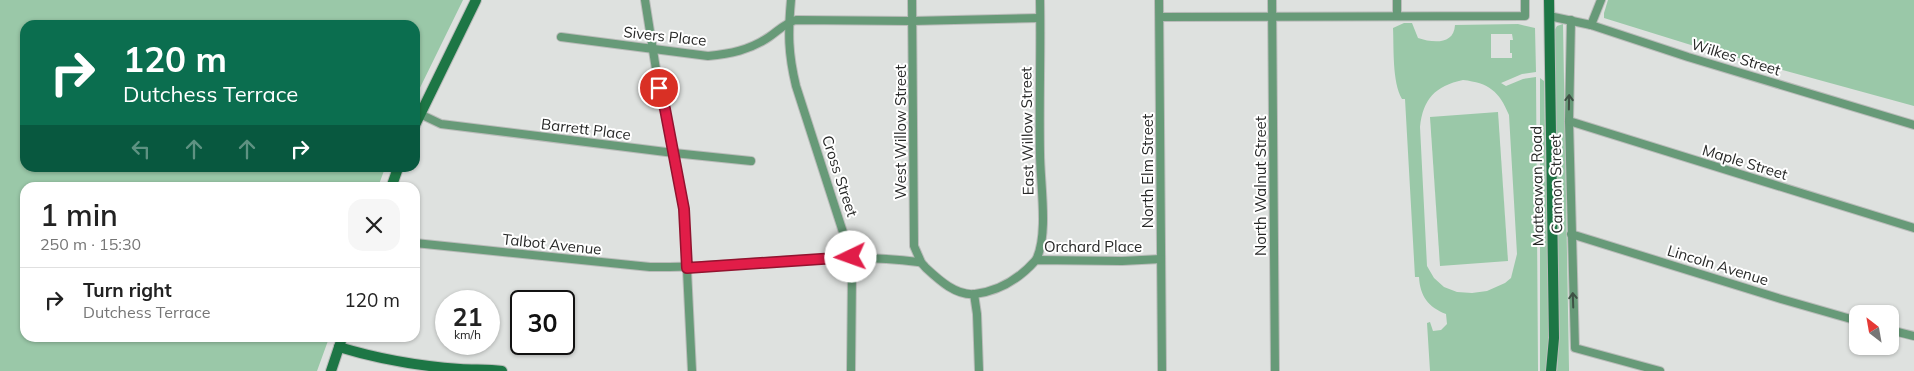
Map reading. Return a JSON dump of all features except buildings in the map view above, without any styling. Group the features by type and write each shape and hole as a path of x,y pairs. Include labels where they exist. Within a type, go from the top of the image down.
{"street":[{"path":"420,114 476,0"},
{"path":"645,0 659,88 674,153 684,209 692,371"},
{"name":"Cross Street","path":"791,0 789,56 796,86 851,257 852,371"},
{"name":"West Willow Street","path":"912,0 914,246 921,262"},
{"name":"East Willow Street","path":"1036,260 1041,250 1043,233 1040,153 1040,0"},
{"name":"North Elm Street","path":"1160,0 1162,371"},
{"name":"North Walnut Street","path":"1272,0 1275,371"},
{"path":"1397,0 1397,16"},
{"path":"1160,17 1525,16 1525,0"},
{"name":"Matteawan Road","path":"1549,0 1554,338 1551,371"},
{"path":"1591,25 1601,0"},
{"name":"Wilkes Street","path":"1549,16 1591,25 1688,57 1914,124"},
{"path":"789,22 796,20 912,21 1040,18"},
{"name":"Cannon Street","path":"1571,20 1569,121 1570,234 1575,348 1660,371"},
{"name":"Sivers Place","path":"561,37 708,56 731,54 754,46 789,22"},
{"name":"Barrett Place","path":"420,114 441,124 751,161"},
{"name":"Maple Street","path":"1569,121 1914,228"},
{"name":"Lincoln Avenue","path":"1570,234 1781,299 1849,318"},
{"name":"Talbot Avenue","path":"420,244 640,266 687,268"},
{"path":"687,268 851,257 921,262 948,286 961,293 974,294 977,314 979,371"},
{"name":"Orchard Place","path":"974,294 1012,282 1036,260 1122,262 1161,259"},
{"path":"1899,332 1914,336"},
{"path":"330,371 340,342 370,356 458,369 502,371"}],"green space":[{"path":"0,0 463,0 420,88 420,20 20,20 20,172 384,172 380,182 20,182 20,342 328,342 317,371 0,371"},
{"path":"1608,0 1914,0 1914,106 1691,45 1604,18"},
{"path":"1404,23 1412,23 1418,38 1442,41 1451,36 1455,25 1518,24 1535,28 1536,72 1522,74 1501,83 1506,86 1523,79 1536,77 1538,371 1430,371 1427,323 1430,322 1433,331 1441,330 1447,324 1446,314 1434,308 1426,300 1421,290 1419,277 1415,277 1405,99 1402,99 1397,83 1394,64 1393,28","holes":["1491,34 1512,34 1513,40 1510,40 1512,58 1491,58","1463,80 1480,83 1492,90 1497,94 1509,115 1517,254 1511,278 1505,283 1487,291 1472,293 1457,292 1444,287 1434,278 1427,266 1420,127 1424,109 1432,95 1445,86"]},
{"path":"1563,24 1569,371 1557,371 1559,335 1554,31 1557,26"},
{"path":"1540,78 1544,81 1549,338 1546,371 1540,371"},
{"path":"1498,112 1508,261 1440,266 1430,117"}],"route":[{"path":"659,88 665,109 684,209 687,268 851,257"}]}
